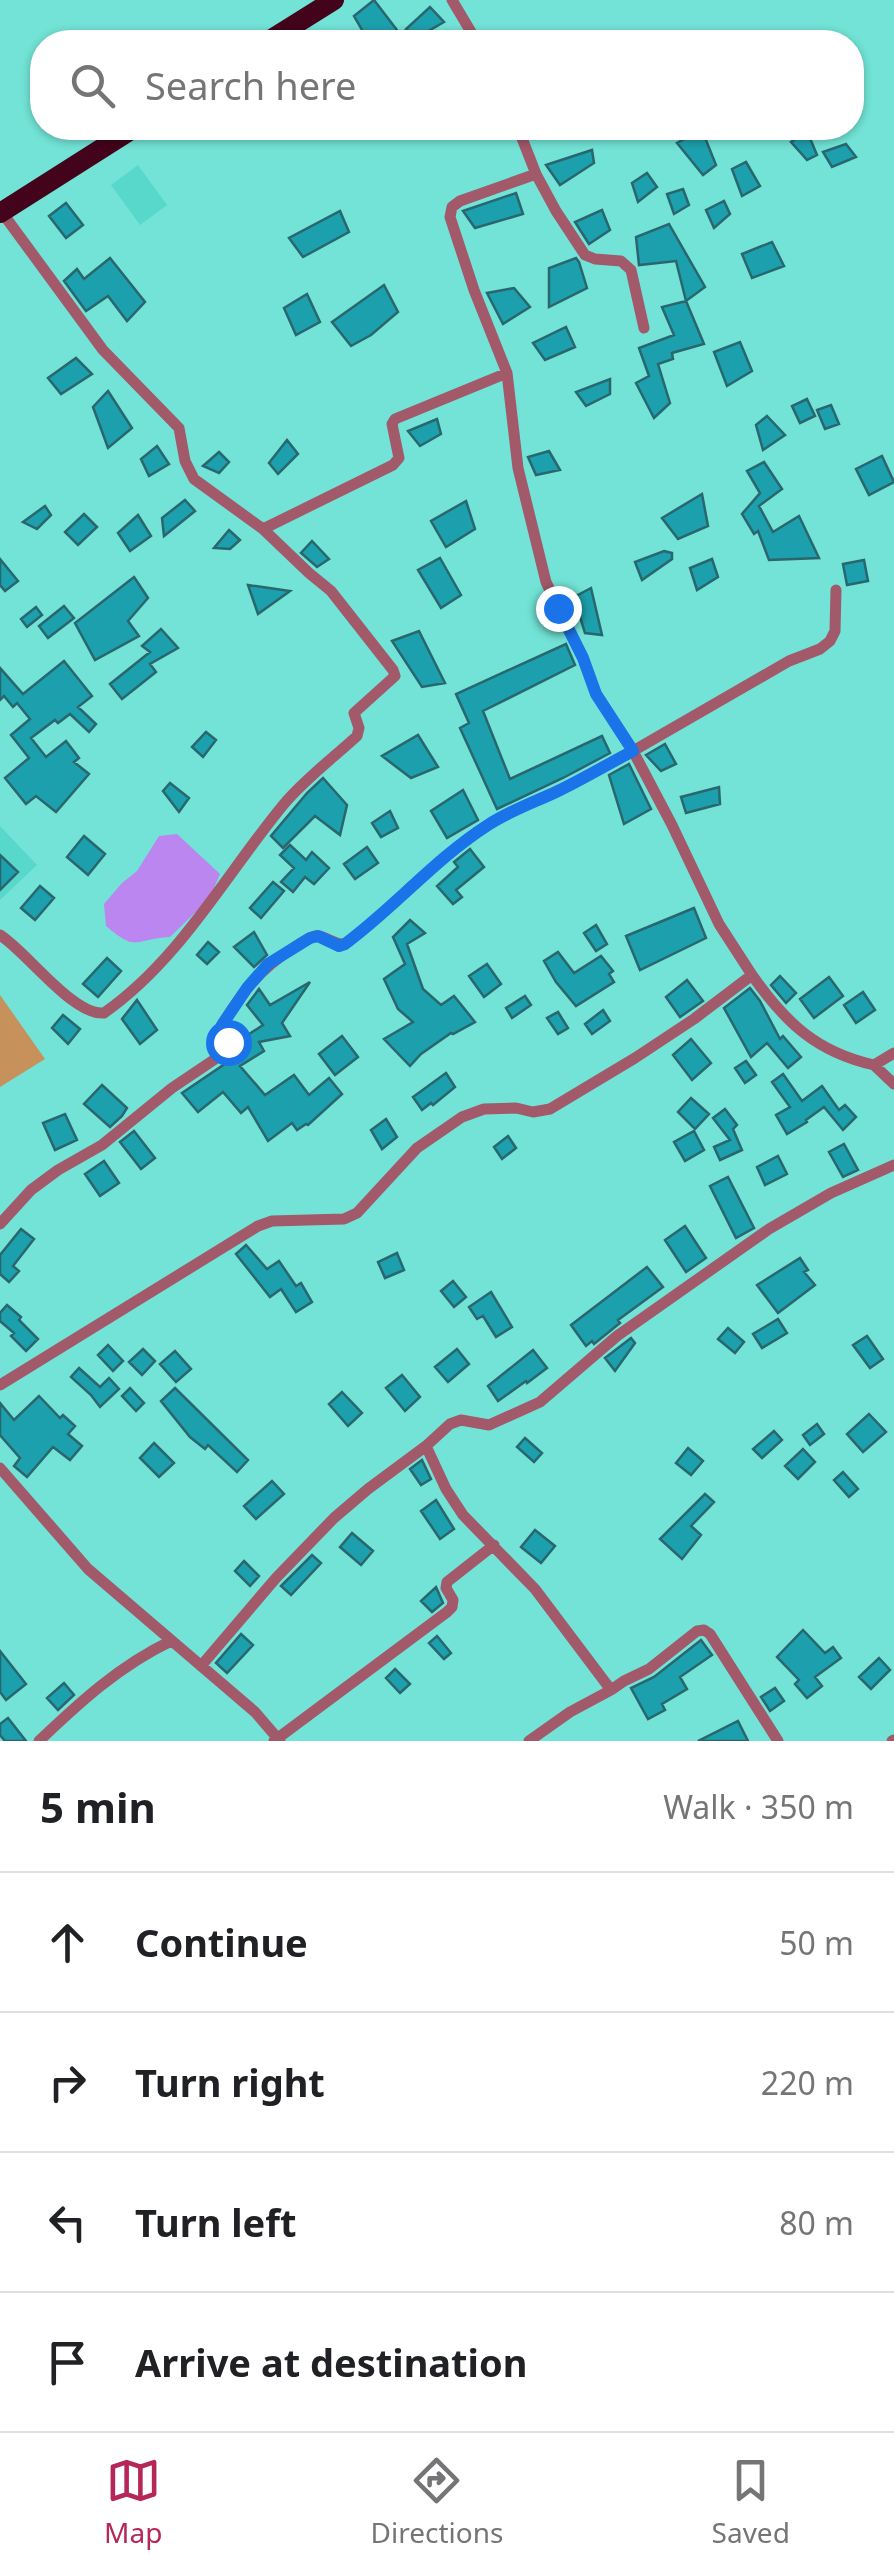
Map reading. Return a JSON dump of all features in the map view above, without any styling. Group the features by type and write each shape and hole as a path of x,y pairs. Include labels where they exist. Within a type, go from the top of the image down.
{"highway":[{"path":"286,30 334,0"},
{"path":"1,212 115,140"}],"street":[{"path":"452,0 470,30"},
{"path":"523,140 556,211 586,256 621,261 631,270 644,328"},
{"path":"536,174 460,201 452,207 450,217 507,373 518,468 546,582 596,694 633,751 719,924 752,976 778,1010 807,1038 874,1065 894,1084"},
{"path":"0,935 91,1013 104,1013 148,976 194,924 288,799 360,732 354,713 395,676 331,591 264,528 194,480 185,460 179,428 103,350 1,212"},
{"path":"264,528 394,465 399,458 392,424 395,419 507,373"},
{"path":"0,1224 31,1190 102,1145 172,1088 228,1051 222,1025 268,964 310,938 318,936 339,946 345,944 454,849 491,822 566,787 789,661 820,648 835,631 836,590"},
{"path":"0,1385 258,1226 344,1219 357,1213 417,1148 462,1116 484,1109 550,1109 635,1058 752,976"},
{"path":"874,1065 894,1053"},
{"path":"201,1666 276,1578 334,1518 455,1421 489,1426 540,1402 628,1328 769,1230 831,1193 894,1165"},
{"path":"426,1446 463,1515 536,1589 612,1690"},
{"path":"0,1468 88,1569 255,1712 277,1740 447,1612 454,1600 446,1588 447,1582 494,1545"},
{"path":"529,1741 570,1712 650,1669 697,1631 704,1630 778,1741"},
{"path":"39,1741 122,1668 171,1641"}],"shaded area":[{"path":"138,165 167,205 140,225 111,185"},
{"path":"0,826 37,865 0,900"},
{"path":"177,834 220,874 209,899 170,937 136,942 124,939 106,926 104,904 137,871 159,836"},
{"path":"0,995 45,1059 0,1087"}],"building":[{"path":"374,0 397,30 362,30 354,16"},
{"path":"430,7 444,22 430,30 406,29"},
{"path":"706,140 716,165 703,175 677,143"},
{"path":"811,140 817,155 807,160 791,142"},
{"path":"846,144 856,157 832,167 823,152"},
{"path":"592,150 594,163 560,185 546,165"},
{"path":"746,162 760,186 742,196 732,169"},
{"path":"647,173 657,187 638,202 632,183"},
{"path":"683,189 689,205 674,214 667,194"},
{"path":"516,193 523,214 475,228 463,211"},
{"path":"724,201 730,214 714,228 706,210"},
{"path":"66,203 83,225 66,238 49,216"},
{"path":"602,210 610,230 589,244 575,222"},
{"path":"340,211 349,232 303,257 289,238"},
{"path":"669,224 705,287 686,301 676,261 639,265 636,237"},
{"path":"772,242 784,266 752,278 742,254"},
{"path":"110,258 145,302 127,321 108,296 86,311 64,281 77,269 84,279"},
{"path":"576,258 587,288 549,307 549,268"},
{"path":"384,285 398,312 351,346 332,322"},
{"path":"514,288 530,307 503,324 487,293"},
{"path":"307,294 320,322 296,335 284,308"},
{"path":"686,301 704,344 672,353 673,359 658,364 670,403 654,418 636,383 649,376 639,348 674,335 662,307"},
{"path":"566,327 575,347 545,360 533,343"},
{"path":"740,342 752,371 727,386 714,352"},
{"path":"76,358 92,374 61,394 48,378"},
{"path":"610,379 610,394 586,406 576,392"},
{"path":"108,391 132,428 108,448 93,407"},
{"path":"807,399 815,416 800,423 792,406"},
{"path":"831,405 839,424 825,429 817,410"},
{"path":"767,416 785,435 763,450 756,425"},
{"path":"437,419 441,434 420,446 408,431"},
{"path":"287,440 298,454 278,474 269,463"},
{"path":"157,446 169,464 149,476 141,459"},
{"path":"549,451 560,470 536,475 528,457"},
{"path":"219,452 229,462 219,473 203,466"},
{"path":"882,456 894,482 869,495 856,469"},
{"path":"764,462 782,489 759,506 773,532 799,516 819,558 769,560 758,531 754,534 742,514 760,493 747,471"},
{"path":"702,494 708,526 678,539 662,518"},
{"path":"185,500 195,511 164,536 162,518"},
{"path":"466,501 475,529 446,547 431,521"},
{"path":"45,506 51,515 37,529 23,522"},
{"path":"84,514 97,527 78,545 65,532"},
{"path":"138,515 151,536 130,551 118,533"},
{"path":"229,530 240,540 230,549 214,548"},
{"path":"312,541 329,559 317,567 301,553"},
{"path":"664,551 672,553 672,559 642,580 635,562"},
{"path":"440,558 461,595 441,608 418,570"},
{"path":"0,559 18,581 5,591 0,585"},
{"path":"712,559 718,577 697,590 690,568"},
{"path":"864,560 868,581 847,585 843,564"},
{"path":"134,577 148,598 128,621 139,636 95,660 75,623"},
{"path":"248,585 290,591 258,614"},
{"path":"591,588 602,635 585,633 574,597"},
{"path":"64,606 74,618 48,638 39,626"},
{"path":"36,607 42,615 27,627 21,619"},
{"path":"161,629 178,648 150,664 156,672 122,699 110,684 150,652 142,646"},
{"path":"419,631 445,683 422,687 392,641"},
{"path":"566,644 575,665 483,711 510,779 602,736 610,753 497,809 460,728 469,723 456,694"},
{"path":"64,661 92,696 78,707 96,724 89,732 70,714 31,738 46,757 66,741 79,758 74,762 89,774 56,812 36,796 26,804 5,778 29,758 11,735 30,719 17,703 13,707 4,696 0,700 0,668 23,694"},
{"path":"206,732 216,740 203,757 192,747"},
{"path":"418,735 438,767 411,778 382,756"},
{"path":"665,744 676,764 661,771 646,755"},
{"path":"629,764 651,809 624,824 609,775"},
{"path":"323,778 347,805 340,835 315,816 283,848 271,836"},
{"path":"170,783 189,798 179,812 163,791"},
{"path":"719,787 720,804 686,813 681,797"},
{"path":"463,790 478,820 447,838 431,811"},
{"path":"390,811 398,828 381,837 372,823"},
{"path":"84,836 105,854 88,875 67,857"},
{"path":"290,845 306,860 312,852 329,868 314,884 305,877 293,892 281,882 294,868 280,855"},
{"path":"367,847 378,863 355,879 344,864"},
{"path":"470,849 484,867 456,890 462,897 453,904 437,886 458,867 454,862"},
{"path":"0,855 18,872 0,890"},
{"path":"273,882 284,891 261,918 250,908"},
{"path":"40,886 54,898 35,920 21,908"},
{"path":"694,908 706,938 640,970 626,936"},
{"path":"410,920 425,933 407,944 423,989 441,1005 454,996 475,1022 451,1033 410,1066 384,1039 413,1022 398,1009 384,979 405,964 393,937"},
{"path":"596,925 607,944 596,951 584,933"},
{"path":"254,932 267,955 254,967 234,947"},
{"path":"208,942 219,952 207,964 197,955"},
{"path":"558,952 574,973 601,956 613,971 609,974 614,982 576,1006 544,961"},
{"path":"107,958 121,971 98,997 83,984"},
{"path":"487,964 501,984 484,997 469,976"},
{"path":"780,976 796,993 786,1003 771,985"},
{"path":"829,977 843,996 814,1018 800,999"},
{"path":"687,980 703,1001 680,1017 666,997"},
{"path":"310,982 282,1023 290,1036 259,1042 264,1051 240,1066 265,1095 294,1075 309,1095 329,1078 342,1094 308,1125 297,1130 292,1123 268,1141 248,1107 241,1113 223,1092 198,1112 182,1093 232,1059 238,1050 237,1042 263,1025 247,1005 259,989 270,1005"},
{"path":"750,988 780,1039 783,1036 801,1057 788,1068 767,1043 751,1057 724,1008"},
{"path":"863,992 875,1010 856,1023 844,1005"},
{"path":"525,996 531,1005 512,1018 506,1008"},
{"path":"137,1000 157,1030 140,1044 122,1019"},
{"path":"603,1010 610,1021 592,1034 585,1024"},
{"path":"558,1012 568,1028 558,1034 547,1018"},
{"path":"63,1015 80,1029 68,1044 52,1028"},
{"path":"342,1036 358,1057 335,1075 319,1054"},
{"path":"691,1039 711,1063 692,1080 673,1055"},
{"path":"746,1061 756,1075 745,1083 735,1068"},
{"path":"446,1073 455,1087 422,1110 413,1097"},
{"path":"783,1074 802,1101 822,1086 839,1110 845,1105 856,1117 843,1130 824,1107 787,1134 776,1115 790,1107 772,1082"},
{"path":"102,1085 127,1108 110,1127 84,1104"},
{"path":"691,1098 709,1114 695,1129 678,1112"},
{"path":"725,1109 737,1125 733,1129 742,1150 720,1160 714,1147 730,1140 713,1118"},
{"path":"65,1114 77,1140 55,1150 43,1123"},
{"path":"386,1119 397,1137 382,1149 371,1130"},
{"path":"134,1131 155,1158 141,1169 120,1142"},
{"path":"694,1131 704,1150 685,1161 674,1142"},
{"path":"508,1136 516,1148 502,1159 494,1147"},
{"path":"844,1144 858,1170 843,1177 829,1152"},
{"path":"778,1156 787,1174 765,1185 757,1167"},
{"path":"104,1161 119,1183 100,1196 85,1174"},
{"path":"728,1177 754,1228 736,1238 710,1186"},
{"path":"685,1226 706,1258 686,1272 665,1240"},
{"path":"21,1229 34,1239 13,1266 19,1271 9,1282 0,1274 0,1255"},
{"path":"246,1245 267,1269 279,1261 296,1286 301,1283 312,1302 296,1312 281,1289 270,1297 236,1254"},
{"path":"397,1253 404,1270 385,1278 378,1262"},
{"path":"800,1258 808,1270 804,1272 815,1285 778,1313 757,1285"},
{"path":"647,1267 663,1287 618,1320 620,1323 594,1344 592,1341 586,1346 571,1325"},
{"path":"453,1281 466,1297 454,1307 441,1291"},
{"path":"491,1292 512,1327 496,1337 483,1316 477,1319 469,1307"},
{"path":"7,1305 38,1339 26,1351 0,1321 0,1313"},
{"path":"778,1319 787,1333 762,1348 753,1334"},
{"path":"728,1328 744,1342 735,1353 718,1339"},
{"path":"867,1336 883,1359 870,1368 853,1345"},
{"path":"631,1338 635,1343 615,1371 605,1358"},
{"path":"108,1345 123,1361 113,1371 98,1355"},
{"path":"143,1349 155,1361 142,1375 129,1362"},
{"path":"457,1349 469,1364 448,1382 435,1367"},
{"path":"533,1350 547,1368 498,1401 488,1386"},
{"path":"175,1351 191,1369 176,1382 160,1364"},
{"path":"79,1368 100,1387 109,1378 119,1389 100,1407 71,1377"},
{"path":"402,1375 420,1397 405,1411 386,1388"},
{"path":"130,1388 144,1403 136,1411 122,1396"},
{"path":"175,1388 248,1460 237,1472 208,1445 205,1449 190,1437 161,1401"},
{"path":"342,1392 362,1413 348,1426 329,1404"},
{"path":"39,1396 60,1418 63,1415 75,1426 68,1434 82,1446 70,1460 53,1447 27,1477 14,1466 20,1458 0,1435 0,1403 14,1420"},
{"path":"869,1414 886,1432 863,1452 847,1434"},
{"path":"817,1424 824,1434 810,1445 803,1435"},
{"path":"774,1431 782,1440 762,1458 753,1449"},
{"path":"525,1438 542,1453 534,1462 517,1447"},
{"path":"154,1443 174,1463 159,1477 140,1458"},
{"path":"688,1448 703,1461 691,1475 676,1463"},
{"path":"803,1449 815,1462 798,1479 785,1466"},
{"path":"422,1460 431,1479 421,1485 410,1469"},
{"path":"843,1472 858,1489 849,1497 834,1480"},
{"path":"272,1481 284,1494 256,1519 244,1506"},
{"path":"705,1494 714,1502 691,1526 701,1535 682,1559 660,1539"},
{"path":"436,1500 454,1529 440,1539 421,1511"},
{"path":"535,1530 555,1546 541,1563 521,1547"},
{"path":"352,1533 373,1551 361,1565 340,1547"},
{"path":"312,1555 321,1563 291,1595 281,1586"},
{"path":"244,1561 259,1576 250,1586 235,1571"},
{"path":"436,1587 443,1603 432,1612 421,1601"},
{"path":"803,1630 825,1653 833,1647 841,1658 815,1677 822,1686 807,1698 795,1684 799,1680 777,1657"},
{"path":"241,1634 253,1645 227,1673 216,1663"},
{"path":"437,1636 451,1653 444,1659 429,1643"},
{"path":"701,1640 712,1655 680,1677 687,1689 662,1704 665,1710 648,1719 631,1688 654,1677"},
{"path":"0,1651 26,1684 6,1700 0,1692"},
{"path":"879,1658 890,1670 871,1689 859,1677"},
{"path":"395,1669 410,1684 400,1693 386,1678"},
{"path":"64,1683 74,1695 58,1710 47,1698"},
{"path":"775,1688 784,1701 770,1711 761,1697"},
{"path":"8,1718 26,1741 5,1741 0,1735 0,1724"},
{"path":"738,1721 748,1741 698,1741"}],"route":[{"path":"228,1042 222,1025 268,964 310,938 324,937 339,946 345,944 454,849 491,822 633,751 596,694 558,608"}]}
